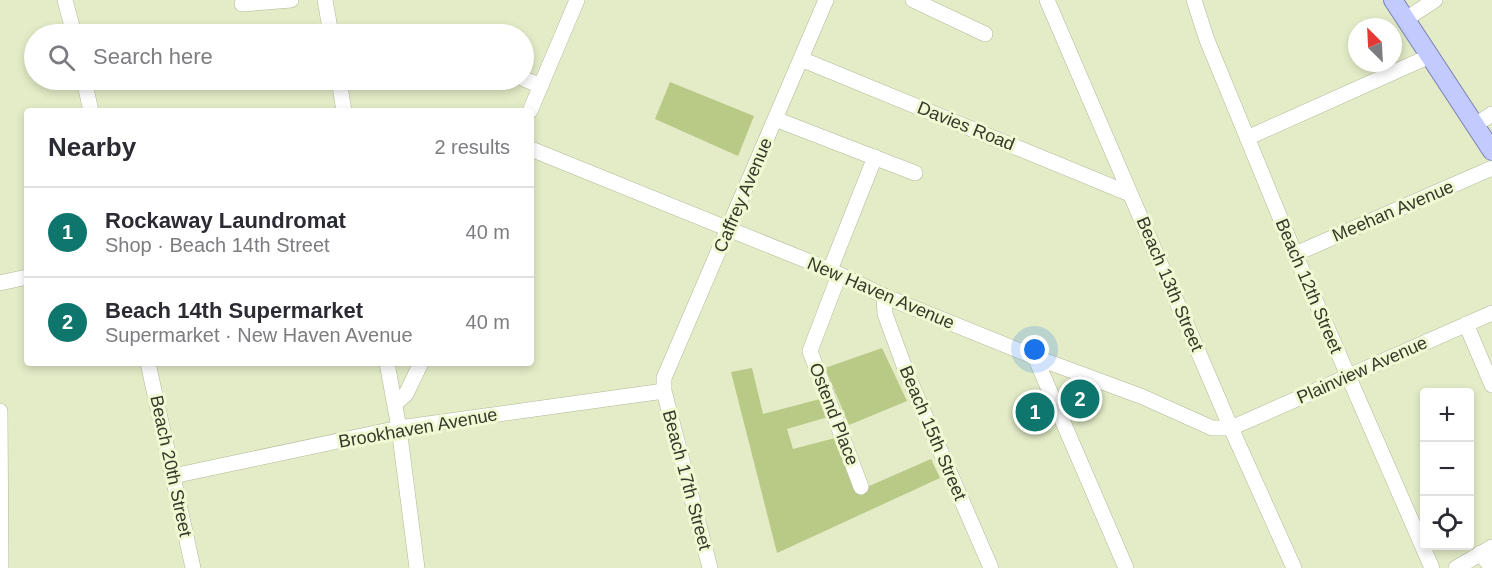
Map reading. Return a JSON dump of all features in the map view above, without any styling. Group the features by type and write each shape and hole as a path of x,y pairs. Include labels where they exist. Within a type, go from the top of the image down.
{"main road":[{"path":"1393,0 1492,151"}],"street":[{"path":"65,0 71,24"},
{"path":"242,4 291,0"},
{"path":"325,0 329,24"},
{"path":"531,108 577,0"},
{"name":"Caffrey Avenue","path":"664,391 664,378 826,0"},
{"path":"913,0 985,34"},
{"name":"Beach 13th Street","path":"1047,0 1294,568"},
{"name":"Beach 12th Street","path":"1194,0 1295,254 1432,568"},
{"path":"1406,19 1435,0"},
{"path":"1247,138 1430,56"},
{"name":"Davies Road","path":"801,59 1130,194"},
{"path":"534,83 541,86"},
{"path":"86,90 90,108"},
{"path":"341,90 344,108"},
{"path":"1475,125 1492,114"},
{"path":"775,119 915,173"},
{"name":"New Haven Avenue","path":"534,150 1035,357 1143,396 1212,428 1232,428"},
{"name":"Ostend Place","path":"861,487 810,351 875,157"},
{"name":"Meehan Avenue","path":"1295,254 1492,168"},
{"path":"0,283 24,278"},
{"name":"Beach 15th Street","path":"884,296 885,314 907,374 991,568"},
{"name":"Plainview Avenue","path":"1232,428 1492,313"},
{"path":"1466,324 1492,385"},
{"path":"1035,357 1126,568"},
{"name":"Beach 20th Street","path":"149,366 194,568"},
{"path":"388,366 399,428 417,568"},
{"path":"394,404 406,394 420,366"},
{"name":"Brookhaven Avenue","path":"173,476 399,428 664,391"},
{"name":"Beach 17th Street","path":"664,391 710,568"},
{"path":"0,411 1,568"},
{"path":"1456,568 1486,550 1492,568"}],"green space":[{"path":"670,82 754,116 738,156 655,119"},
{"path":"882,348 907,401 849,425 825,368"},
{"path":"752,368 763,414 820,399 828,417 787,429 793,449 839,437 860,490 931,459 940,478 777,553 731,372"}],"place":[{"name":"Beach 14th Supermarket","path":"1080,399"},
{"name":"Rockaway Laundromat","path":"1035,412"}]}
